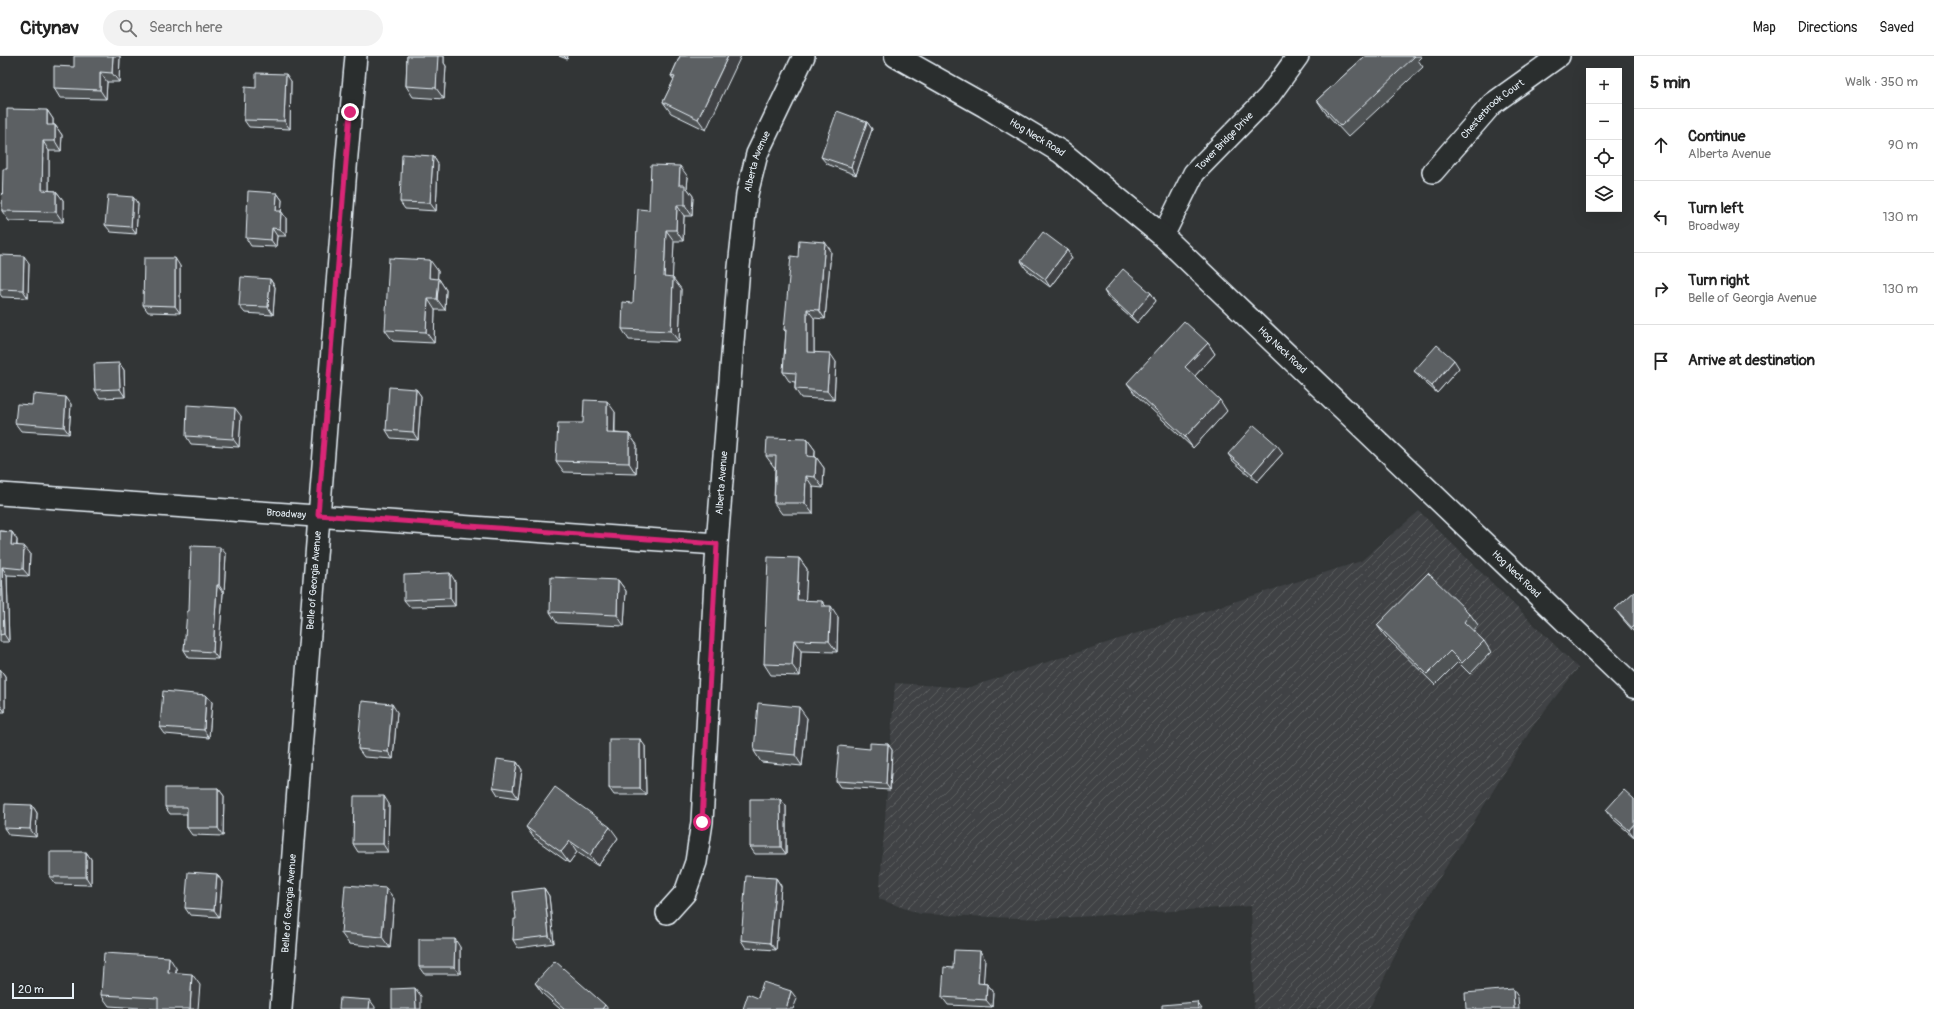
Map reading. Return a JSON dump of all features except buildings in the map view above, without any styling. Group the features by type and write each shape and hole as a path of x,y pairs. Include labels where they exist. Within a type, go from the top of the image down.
{"main road":[{"name":"Hog Neck Road","path":"896,56 985,106 1061,152 1163,236 1634,687"}],"street":[{"name":"Belle of Georgia Avenue","path":"281,1009 318,515 349,126 356,56"},
{"name":"Alberta Avenue","path":"668,913 685,893 696,862 702,822 717,544 739,267 747,194 757,154 804,56"},
{"name":"Tower Bridge Drive","path":"1163,236 1194,173 1269,96 1298,56"},
{"name":"Chesterbrook Court","path":"1433,172 1492,104 1559,56"},
{"name":"Broadway","path":"0,494 717,544"}],"shaded area":[{"path":"1419,511 1578,668 1535,723 1409,927 1369,1009 1254,1009 1251,906 1044,919 920,914 879,899 895,683 967,688 1361,561"}],"route":[{"path":"350,112 318,515 717,544 702,822"}]}
